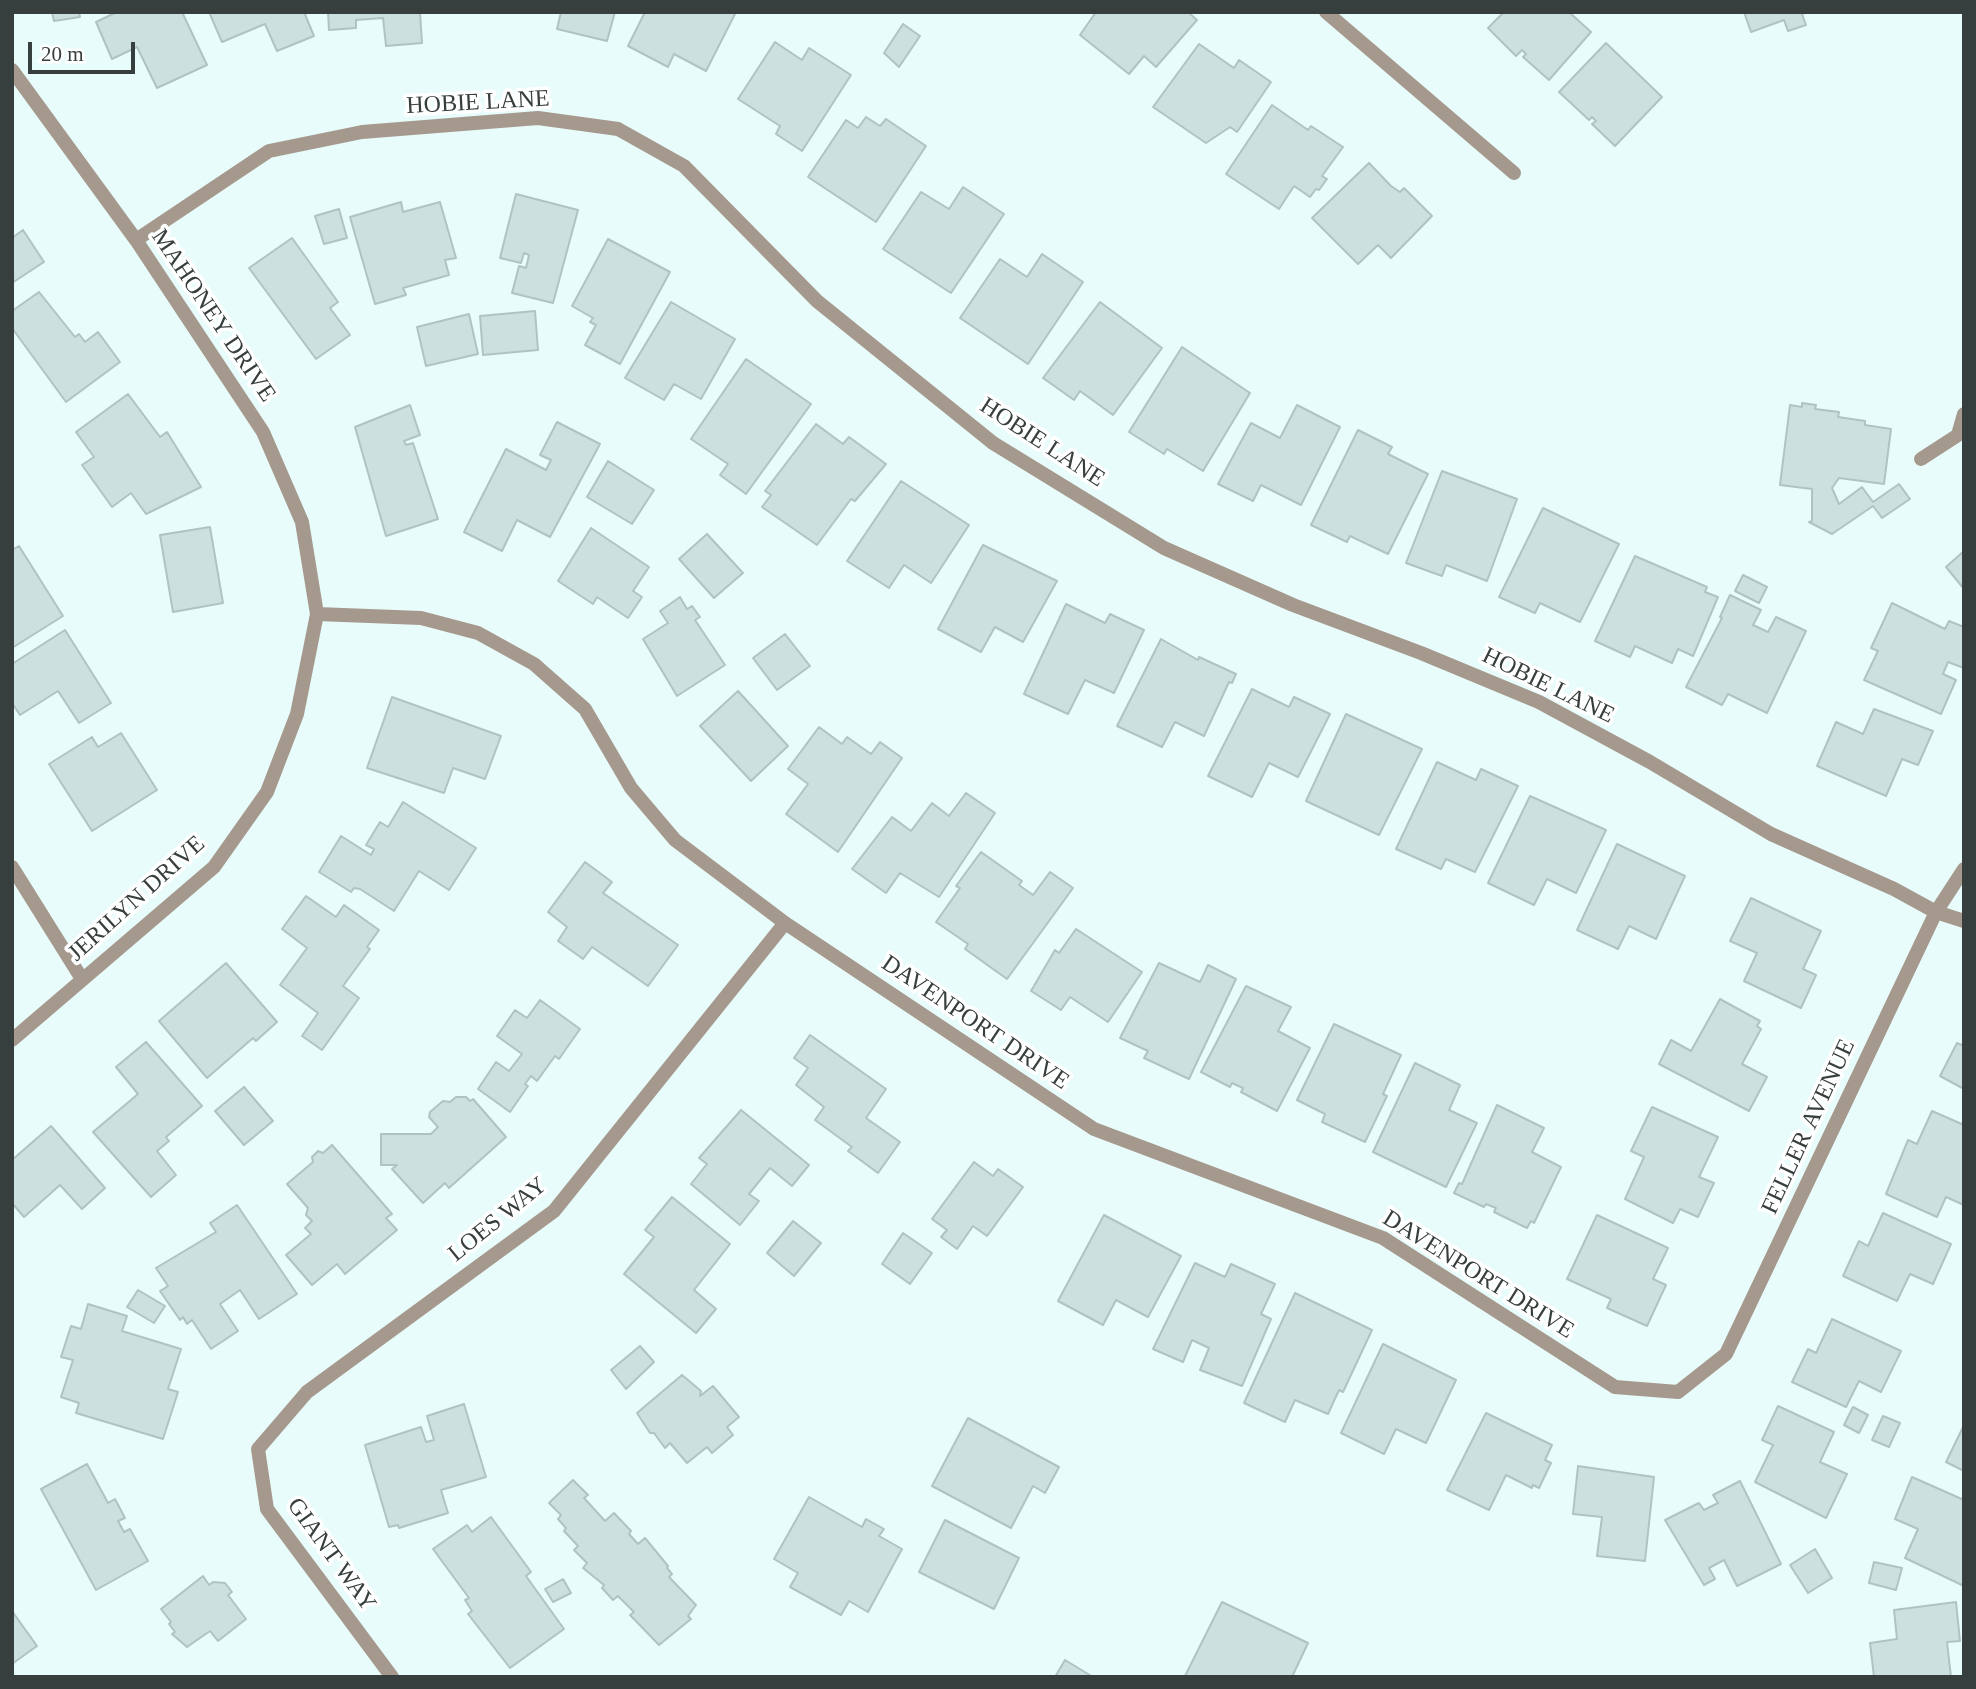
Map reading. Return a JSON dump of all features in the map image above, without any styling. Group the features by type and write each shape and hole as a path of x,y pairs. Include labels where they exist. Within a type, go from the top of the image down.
{"street":[{"path":"1326,12 1514,173"},
{"name":"MAHONEY DRIVE","path":"12,70 136,240 263,432 302,523 317,614"},
{"name":"HOBIE LANE","path":"136,240 269,151 362,132 538,118 618,129 684,166 817,301 993,443 1164,548 1293,605 1421,653 1539,702 1650,762 1771,834 1894,889 1936,912 1964,921"},
{"path":"1921,460 1958,435 1964,414"},
{"name":"DAVENPORT DRIVE","path":"317,614 421,618 478,633 534,664 585,709 631,788 675,841 785,923 1094,1129 1383,1238 1615,1387 1678,1392"},
{"name":"JERILYN DRIVE","path":"12,1040 214,867 267,792 297,715 317,614"},
{"path":"12,867 82,979"},
{"name":"FELLER AVENUE","path":"1678,1392 1726,1354 1936,912 1964,869"},
{"name":"LOES WAY","path":"258,1449 307,1392 554,1211 785,923"},
{"name":"GIANT WAY","path":"258,1449 267,1509 392,1677"}],"building":[{"path":"52,12 79,12 80,17 54,21"},
{"path":"117,12 182,12 207,65 157,88 137,47 112,59 96,22"},
{"path":"209,12 304,12 314,36 277,51 265,24 222,42"},
{"path":"328,12 420,12 422,43 386,46 383,18 356,20 356,28 329,30"},
{"path":"561,12 615,12 607,41 557,29"},
{"path":"645,12 736,12 706,71 674,54 668,67 628,46"},
{"path":"1096,12 1188,12 1197,20 1156,67 1144,56 1129,74 1080,35"},
{"path":"1504,12 1569,12 1591,32 1549,80 1523,57 1526,54 1522,50 1516,56 1488,28"},
{"path":"1744,12 1808,12 1802,14 1806,25 1788,31 1784,20 1751,32"},
{"path":"903,24 920,36 899,67 884,53"},
{"path":"775,42 802,60 809,48 851,75 802,151 776,134 780,126 738,99"},
{"path":"1606,43 1662,97 1615,146 1592,124 1596,121 1592,117 1589,120 1559,92"},
{"path":"1199,44 1234,68 1239,60 1271,82 1237,132 1230,127 1206,143 1153,107"},
{"path":"1272,105 1308,130 1311,126 1343,147 1322,176 1327,179 1319,190 1316,189 1310,197 1294,186 1279,209 1226,174"},
{"path":"866,117 880,126 886,119 926,146 876,222 808,177 846,120 858,128"},
{"path":"1369,163 1391,186 1400,192 1404,188 1432,216 1391,258 1378,245 1358,264 1312,218"},
{"path":"963,187 1004,214 951,293 883,249 921,192 949,209"},
{"path":"516,194 578,210 553,303 512,293 519,266 526,268 529,255 524,253 521,263 500,258"},
{"path":"401,202 403,212 440,202 456,258 445,260 449,275 403,288 406,295 375,304 350,217"},
{"path":"339,209 347,238 324,244 315,216"},
{"path":"23,230 44,262 12,283 12,238"},
{"path":"292,238 338,302 330,308 350,335 316,359 249,268"},
{"path":"608,239 670,272 620,364 585,345 596,325 590,322 593,318 572,306"},
{"path":"1042,254 1083,282 1028,364 960,318 1000,259 1027,277"},
{"path":"39,292 75,337 79,334 85,342 98,332 120,362 66,402 12,328 12,311"},
{"path":"671,302 735,339 701,399 674,384 664,400 625,378"},
{"path":"1100,302 1162,348 1113,415 1080,391 1074,400 1043,378"},
{"path":"535,311 538,350 483,355 480,316"},
{"path":"469,314 478,354 426,366 417,327"},
{"path":"1182,347 1250,393 1203,471 1167,449 1164,454 1129,432"},
{"path":"746,359 811,404 746,494 720,475 728,464 691,439"},
{"path":"128,394 160,437 167,432 201,487 146,514 131,493 112,507 82,465 94,457 76,432"},
{"path":"1802,403 1816,405 1815,409 1839,412 1838,417 1865,421 1865,425 1891,429 1884,484 1839,478 1832,488 1839,504 1862,487 1873,502 1899,484 1910,499 1882,518 1873,506 1832,534 1809,522 1812,521 1812,489 1780,485 1790,405 1802,407"},
{"path":"410,405 420,435 404,441 406,445 413,443 438,519 386,536 355,427"},
{"path":"1297,405 1340,427 1301,505 1261,485 1253,501 1218,484 1251,423 1280,438"},
{"path":"557,422 600,444 550,537 517,520 502,551 464,532 506,449 546,470 551,460 540,455"},
{"path":"816,424 843,444 849,437 886,464 855,501 851,499 817,545 762,507 771,495 765,491"},
{"path":"1358,430 1392,447 1388,454 1428,474 1388,554 1350,536 1347,542 1311,525"},
{"path":"608,461 654,490 632,524 587,497"},
{"path":"1442,471 1517,499 1487,581 1446,565 1442,576 1406,563"},
{"path":"901,481 969,525 931,583 904,565 889,588 847,561"},
{"path":"1543,508 1619,544 1580,622 1540,603 1535,613 1499,597"},
{"path":"210,527 223,603 173,612 160,535"},
{"path":"591,528 649,567 633,591 642,597 628,618 597,597 593,604 558,581"},
{"path":"707,534 743,573 714,598 679,559"},
{"path":"983,545 1057,581 1023,642 995,627 981,652 938,629"},
{"path":"19,546 63,616 12,648 12,550"},
{"path":"1964,551 1964,589 1946,567"},
{"path":"1635,556 1707,587 1705,592 1718,597 1693,656 1678,649 1672,663 1635,646 1630,657 1595,641"},
{"path":"1743,575 1767,587 1759,603 1735,591"},
{"path":"1730,595 1761,610 1753,625 1768,632 1776,617 1806,631 1767,713 1728,694 1722,705 1686,687 1722,618 1720,617"},
{"path":"680,597 687,609 692,606 700,617 695,620 725,665 677,696 643,639 668,623 660,611"},
{"path":"1892,603 1945,629 1949,621 1964,627 1964,668 1948,662 1943,674 1956,680 1941,714 1864,680 1878,651 1871,648"},
{"path":"1066,604 1105,623 1110,614 1144,630 1114,693 1085,680 1068,714 1024,694"},
{"path":"65,630 111,703 79,723 58,691 20,715 12,703 12,664"},
{"path":"785,634 810,666 777,690 753,658"},
{"path":"1161,639 1198,660 1199,657 1236,674 1232,683 1229,682 1204,736 1175,722 1162,747 1117,726"},
{"path":"1252,689 1289,707 1294,697 1330,714 1298,777 1269,763 1252,797 1208,776"},
{"path":"738,691 788,746 751,781 700,726"},
{"path":"392,697 501,736 485,779 453,768 444,793 367,768"},
{"path":"1874,709 1933,731 1918,765 1902,759 1886,796 1817,766 1836,722 1863,734"},
{"path":"1346,714 1422,749 1379,835 1306,801"},
{"path":"819,727 842,744 847,737 871,754 880,742 902,758 838,852 786,814 808,784 788,769"},
{"path":"121,733 157,790 92,831 49,764 92,737 98,747"},
{"path":"1437,762 1476,780 1481,769 1518,786 1475,872 1446,859 1441,869 1396,849"},
{"path":"966,793 995,813 939,897 900,873 886,893 852,869 892,817 911,831 932,803 949,816"},
{"path":"1530,796 1606,830 1576,893 1547,879 1534,905 1488,883"},
{"path":"403,802 476,848 449,890 419,871 394,911 360,889 354,888 351,892 319,872 341,836 371,855 374,849 366,845 380,822 388,827"},
{"path":"1617,844 1685,876 1656,939 1629,926 1618,949 1577,930"},
{"path":"981,852 1022,881 1019,885 1033,895 1050,872 1073,888 1007,979 965,949 968,944 936,922 960,888 956,886"},
{"path":"585,862 612,882 603,893 678,945 648,986 592,947 583,959 558,941 567,927 548,912"},
{"path":"306,896 336,917 344,905 379,930 367,947 370,949 343,986 359,998 322,1050 302,1036 318,1013 280,985 307,948 282,929"},
{"path":"1751,898 1821,931 1803,969 1816,975 1801,1008 1744,981 1757,953 1730,941"},
{"path":"1076,929 1142,972 1108,1022 1070,997 1061,1010 1031,991 1055,950 1059,953"},
{"path":"226,963 277,1022 256,1041 253,1038 207,1078 159,1021"},
{"path":"1159,963 1200,982 1208,965 1236,979 1189,1079 1144,1058 1148,1051 1120,1038"},
{"path":"1246,986 1291,1007 1278,1031 1310,1048 1277,1111 1241,1092 1243,1088 1232,1083 1230,1087 1201,1072"},
{"path":"1720,999 1760,1021 1757,1026 1761,1029 1742,1064 1767,1077 1749,1111 1659,1064 1671,1040 1691,1051"},
{"path":"540,1000 580,1029 559,1059 555,1056 537,1081 531,1076 525,1084 528,1086 510,1112 478,1089 496,1062 509,1071 522,1054 497,1036 515,1010 527,1018"},
{"path":"1334,1024 1401,1055 1383,1094 1387,1096 1365,1142 1322,1122 1325,1114 1297,1100"},
{"path":"810,1035 886,1089 866,1118 900,1142 878,1173 848,1151 852,1147 815,1120 824,1107 796,1085 808,1068 794,1058"},
{"path":"146,1042 202,1106 166,1137 169,1141 157,1151 176,1175 151,1197 93,1132 138,1094 116,1067"},
{"path":"1957,1043 1964,1046 1964,1089 1940,1076"},
{"path":"1415,1063 1460,1085 1449,1110 1477,1123 1446,1187 1373,1152"},
{"path":"244,1087 273,1121 244,1145 215,1111"},
{"path":"456,1097 466,1097 470,1101 473,1099 506,1137 449,1188 445,1183 423,1203 392,1169 397,1165 381,1165 381,1134 431,1134 438,1127 429,1117 430,1112 443,1101 450,1102"},
{"path":"1497,1105 1544,1128 1532,1152 1561,1167 1534,1223 1531,1221 1527,1228 1494,1212 1496,1208 1486,1204 1484,1207 1454,1193 1459,1183 1462,1184"},
{"path":"1652,1107 1718,1137 1699,1177 1714,1183 1698,1217 1680,1209 1673,1223 1625,1199 1644,1157 1631,1151"},
{"path":"741,1110 809,1165 792,1186 770,1168 749,1194 759,1201 740,1225 691,1184 707,1164 699,1158"},
{"path":"1932,1111 1964,1125 1964,1205 1946,1197 1937,1217 1886,1194 1908,1140 1917,1144"},
{"path":"51,1126 105,1188 82,1209 60,1185 24,1217 12,1203 12,1160"},
{"path":"332,1145 392,1214 386,1218 397,1230 345,1274 337,1264 312,1285 286,1255 311,1234 305,1228 312,1221 306,1215 308,1208 287,1184 313,1162 312,1157 318,1151 323,1153"},
{"path":"974,1162 993,1176 998,1169 1023,1187 987,1236 973,1226 957,1249 941,1237 947,1230 932,1219"},
{"path":"672,1197 730,1244 694,1290 716,1309 696,1333 624,1274 654,1237 645,1230"},
{"path":"237,1205 297,1294 259,1319 240,1290 220,1304 238,1331 211,1349 192,1320 187,1324 183,1317 180,1320 160,1291 168,1286 156,1268 216,1232 210,1223"},
{"path":"1883,1213 1951,1244 1933,1284 1910,1274 1897,1301 1843,1276 1859,1241 1868,1246"},
{"path":"1104,1215 1181,1256 1148,1317 1116,1300 1103,1325 1058,1301"},
{"path":"1597,1215 1668,1248 1653,1279 1666,1285 1647,1326 1607,1308 1611,1299 1567,1279"},
{"path":"793,1221 821,1243 794,1276 767,1253"},
{"path":"903,1233 932,1253 910,1284 882,1264"},
{"path":"1195,1263 1225,1277 1231,1264 1275,1284 1261,1314 1271,1319 1242,1386 1200,1370 1209,1348 1192,1340 1183,1362 1153,1349"},
{"path":"138,1290 165,1306 154,1323 127,1307"},
{"path":"1295,1293 1372,1330 1343,1392 1339,1390 1328,1414 1295,1400 1285,1422 1244,1403"},
{"path":"88,1304 127,1316 122,1331 181,1349 168,1389 178,1392 163,1439 76,1413 79,1403 61,1397 73,1360 61,1357 71,1326 81,1329"},
{"path":"1832,1319 1901,1351 1881,1392 1859,1381 1846,1407 1792,1382 1808,1349 1816,1353"},
{"path":"1383,1344 1456,1380 1426,1443 1396,1429 1384,1454 1341,1433"},
{"path":"640,1346 654,1362 626,1389 611,1370"},
{"path":"682,1375 701,1391 700,1396 713,1386 739,1417 727,1427 733,1435 712,1453 707,1447 687,1463 670,1443 665,1448 654,1433 650,1433 637,1413"},
{"path":"464,1404 486,1477 441,1490 448,1513 399,1528 398,1525 389,1527 365,1445 421,1427 426,1442 434,1440 427,1416"},
{"path":"1778,1406 1834,1432 1820,1462 1847,1474 1826,1518 1755,1482 1773,1445 1762,1440"},
{"path":"1853,1407 1868,1415 1859,1433 1844,1425"},
{"path":"1486,1413 1552,1445 1545,1460 1551,1463 1539,1488 1533,1485 1532,1488 1506,1475 1489,1510 1447,1490"},
{"path":"1883,1416 1900,1423 1889,1447 1872,1440"},
{"path":"968,1418 1059,1467 1045,1493 1033,1486 1011,1528 932,1486"},
{"path":"1964,1425 1964,1471 1946,1462"},
{"path":"87,1464 108,1503 115,1499 125,1518 118,1521 124,1532 130,1529 148,1561 96,1590 41,1489"},
{"path":"1578,1466 1654,1477 1645,1561 1597,1556 1602,1517 1573,1514"},
{"path":"1912,1477 1964,1500 1964,1586 1905,1558 1918,1529 1895,1519"},
{"path":"573,1480 588,1495 584,1498 605,1521 614,1513 631,1531 629,1534 638,1544 645,1538 668,1566 672,1574 669,1577 696,1605 688,1616 691,1619 659,1645 630,1615 634,1612 618,1596 613,1600 602,1588 604,1585 583,1568 587,1563 574,1550 578,1546 564,1531 566,1528 558,1519 561,1515 549,1503"},
{"path":"1740,1481 1781,1564 1737,1586 1724,1560 1709,1568 1715,1579 1704,1585 1665,1520 1699,1503 1704,1510 1718,1503 1713,1495"},
{"path":"809,1497 862,1527 866,1519 884,1529 879,1536 902,1549 868,1612 849,1601 841,1615 790,1587 798,1573 774,1559"},
{"path":"491,1517 531,1572 526,1576 564,1629 510,1668 468,1614 472,1611 465,1600 469,1598 433,1549 467,1525 472,1532"},
{"path":"945,1520 1019,1558 994,1609 919,1572"},
{"path":"1815,1549 1832,1578 1808,1593 1790,1565"},
{"path":"1874,1562 1902,1568 1896,1590 1869,1583"},
{"path":"203,1576 209,1585 213,1582 225,1583 232,1592 228,1595 246,1619 218,1641 210,1631 187,1647 172,1634 175,1632 169,1624 171,1622 161,1609"},
{"path":"563,1579 571,1593 553,1602 545,1589"},
{"path":"1222,1602 1308,1643 1292,1677 1185,1676"},
{"path":"1956,1602 1960,1641 1947,1642 1951,1677 1874,1677 1870,1643 1897,1639 1894,1610"},
{"path":"12,1611 37,1646 12,1664"},
{"path":"1065,1660 1093,1677 1055,1677"}]}
